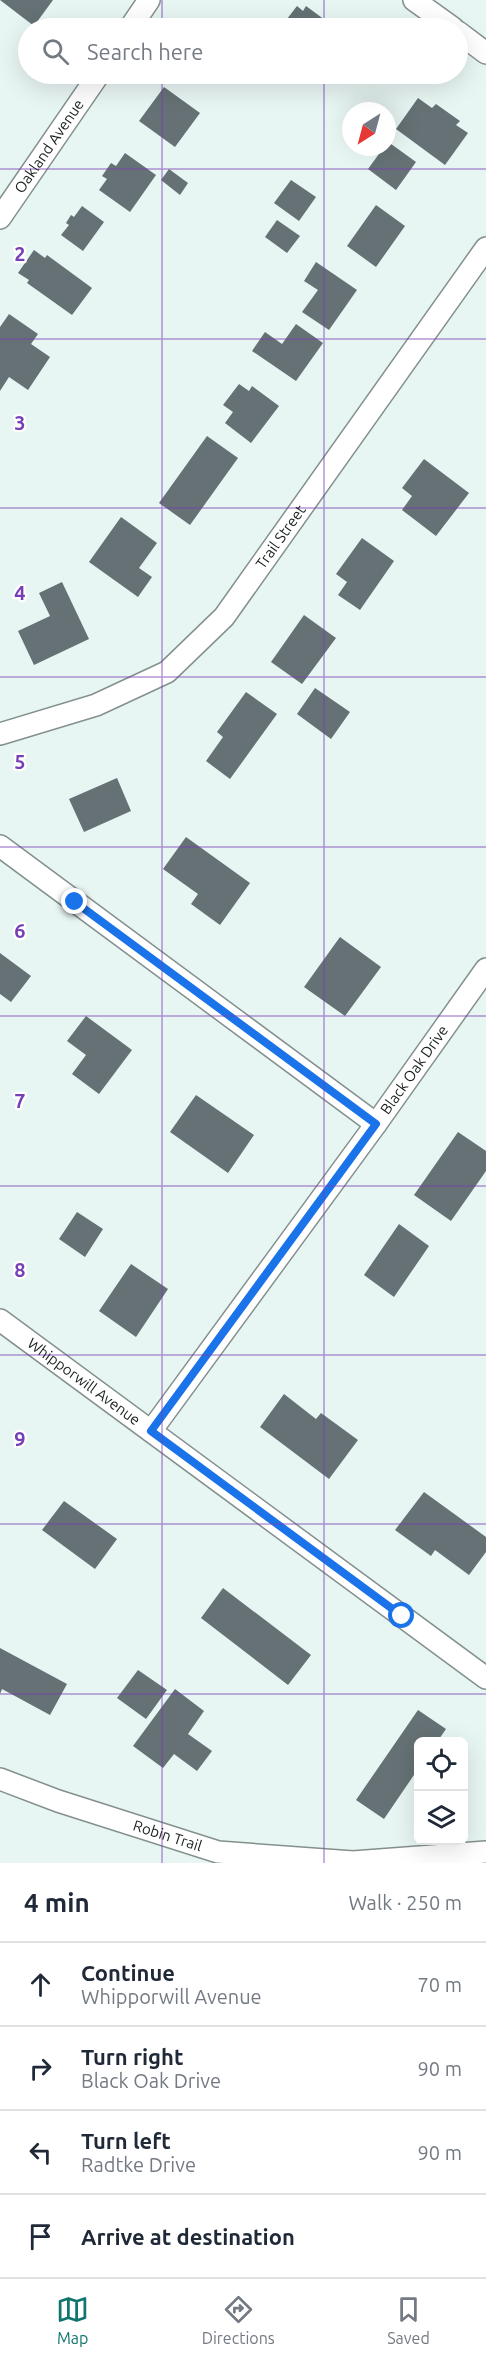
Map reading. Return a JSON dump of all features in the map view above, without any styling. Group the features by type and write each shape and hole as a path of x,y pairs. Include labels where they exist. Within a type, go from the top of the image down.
{"street":[{"path":"137,18 149,0"},
{"path":"414,0 439,18"},
{"path":"468,40 486,53"},
{"name":"Oakland Avenue","path":"0,218 92,84"},
{"name":"Trail Street","path":"0,734 96,705 167,672 224,617 486,248"},
{"path":"0,846 376,1124"},
{"name":"Black Oak Drive","path":"151,1431 376,1124 486,969"},
{"name":"Whipporwill Avenue","path":"0,1320 484,1672"},
{"name":"Robin Trail","path":"0,1779 58,1801 218,1852 353,1862 486,1852"}],"building":[{"path":"0,0 53,0 40,18 24,18"},
{"path":"297,6 303,11 306,6 322,18 288,18"},
{"path":"164,87 200,113 175,147 139,121"},
{"path":"418,98 432,108 436,104 460,121 456,125 468,133 445,165 396,129"},
{"path":"396,148 416,162 396,190 368,169 377,156 396,156"},
{"path":"125,153 156,175 130,212 99,190 107,179 102,176 111,163 116,166"},
{"path":"169,169 188,183 180,195 161,180"},
{"path":"291,180 316,197 299,221 274,203"},
{"path":"376,205 405,226 376,267 347,246"},
{"path":"82,206 104,222 83,251 61,235 69,225 66,223 71,215 74,217"},
{"path":"277,220 300,236 287,253 265,237"},
{"path":"34,250 45,258 47,255 92,288 72,315 27,283 29,280 18,273"},
{"path":"316,262 357,290 329,330 302,312 318,290 304,281"},
{"path":"9,314 38,334 31,344 50,357 28,390 9,377 0,391 0,327"},
{"path":"296,324 323,343 296,381 252,351 265,332 282,344"},
{"path":"239,384 249,391 252,386 279,406 251,443 225,423 233,412 223,405"},
{"path":"207,436 238,458 190,525 159,503"},
{"path":"424,459 469,493 436,536 402,510 412,496 402,488"},
{"path":"121,517 157,543 139,568 152,577 138,597 89,562"},
{"path":"362,538 394,561 360,610 338,595 347,582 336,574"},
{"path":"62,582 89,639 34,665 18,631 50,616 39,593"},
{"path":"304,615 336,638 302,684 271,662"},
{"path":"315,688 350,712 331,739 297,714"},
{"path":"246,692 277,714 230,779 206,761 223,737 217,732"},
{"path":"117,778 131,811 84,832 69,799"},
{"path":"186,837 250,883 220,925 191,904 198,894 163,869"},
{"path":"340,937 381,967 345,1016 304,987"},
{"path":"0,953 31,976 11,1002 0,994"},
{"path":"86,1016 132,1050 99,1094 72,1074 86,1055 67,1041"},
{"path":"196,1095 254,1135 228,1173 170,1132"},
{"path":"458,1132 486,1151 486,1171 451,1221 414,1195"},
{"path":"77,1212 103,1229 85,1257 59,1239"},
{"path":"399,1224 429,1246 394,1297 364,1275"},
{"path":"131,1264 168,1289 136,1337 99,1311"},
{"path":"284,1394 316,1419 321,1413 358,1440 329,1479 260,1427"},
{"path":"424,1492 486,1537 486,1552 469,1575 435,1550 431,1556 395,1530"},
{"path":"64,1501 117,1539 95,1569 42,1530"},
{"path":"223,1588 311,1655 288,1685 201,1618"},
{"path":"0,1648 67,1684 50,1715 2,1689 0,1694"},
{"path":"138,1670 167,1690 146,1719 117,1698"},
{"path":"175,1689 204,1711 188,1734 212,1751 197,1771 174,1754 163,1768 133,1746"},
{"path":"418,1710 446,1729 440,1737 414,1737 414,1775 384,1819 356,1800"}],"route":[{"path":"75,902 376,1124 151,1431 402,1616"}]}
